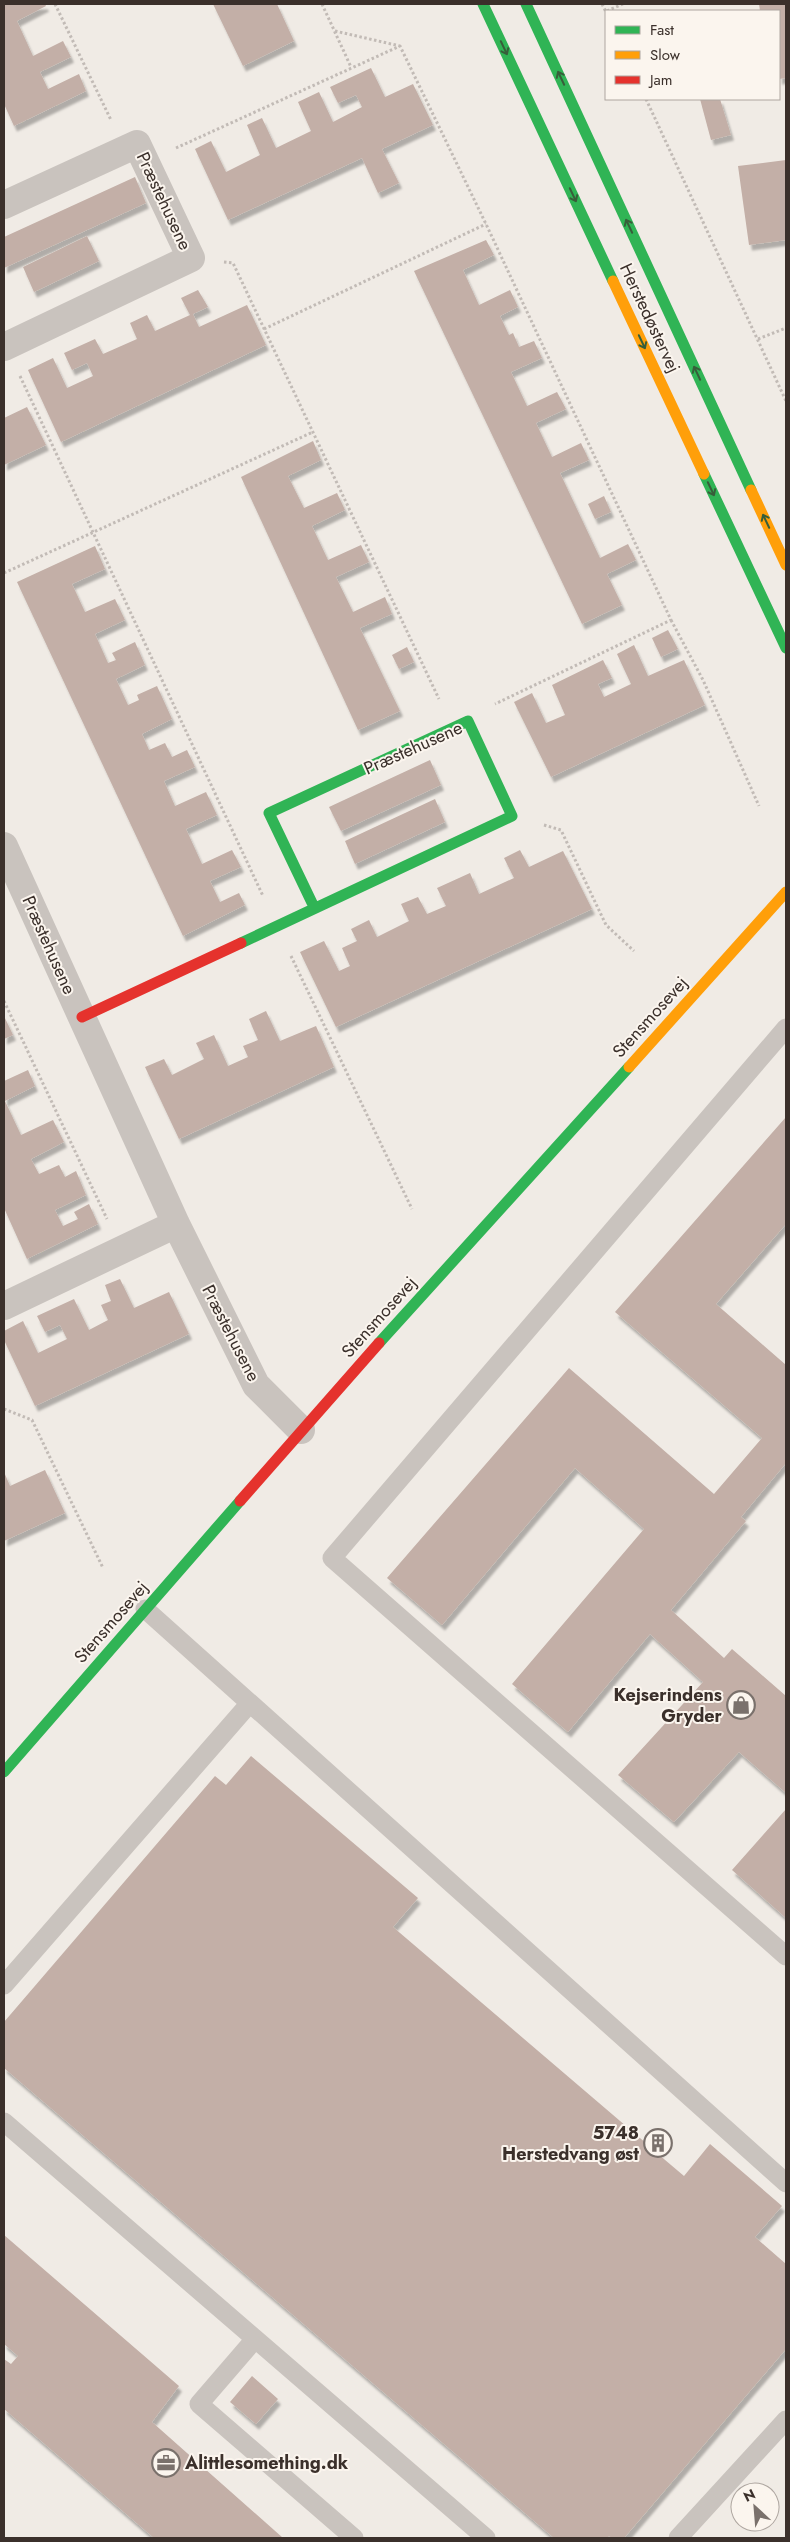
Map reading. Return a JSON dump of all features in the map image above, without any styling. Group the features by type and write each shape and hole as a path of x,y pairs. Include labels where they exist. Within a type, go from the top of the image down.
{"street":[{"name":"Herstedøstervej","path":"483,4 786,648"},
{"name":"Herstedøstervej","path":"526,4 786,565"},
{"name":"Præstehusene","path":"4,205 135,155 191,258 5,347"},
{"name":"Præstehusene","path":"82,1017 512,816 468,721 269,813 314,907"},
{"name":"Præstehusene","path":"4,846 176,1224 256,1385 301,1430"},
{"name":"Stensmosevej","path":"4,1772 301,1430 786,892"},
{"path":"4,1306 176,1224"}],"lane":[{"path":"786,1028 332,1558 786,1956"},
{"path":"145,1609 786,2184"},
{"path":"4,1985 250,1703"},
{"path":"4,2122 486,2538"},
{"path":"255,2340 199,2404 354,2538"},
{"path":"678,2538 786,2420"}],"path":[{"path":"55,4 135,155 351,68 400,46"},
{"path":"322,4 351,68"},
{"path":"610,10 624,4"},
{"path":"335,31 400,46"},
{"path":"400,46 486,224 671,620 703,680 760,806"},
{"path":"646,100 786,402"},
{"path":"264,329 486,224"},
{"path":"191,258 233,263 453,729"},
{"path":"758,339 786,328"},
{"path":"5,347 95,532 276,925 412,1209"},
{"path":"4,573 312,432"},
{"path":"468,721 499,701 671,620"},
{"path":"512,816 561,830 606,925 634,951"},
{"path":"4,1001 122,1250"},
{"path":"4,1409 32,1420 103,1568"}],"building":[{"path":"4,4 45,4 46,6 17,21 33,56 63,41 71,57 40,72 48,89 79,74 86,91 14,126 4,104"},
{"path":"213,4 277,4 294,41 243,66"},
{"path":"759,4 786,4 786,78 780,79 780,10 760,10"},
{"path":"371,68 385,97 413,84 433,125 382,149 399,183 378,193 362,158 228,220 195,149 211,141 226,172 260,155 247,125 262,118 276,148 311,131 298,102 319,92 333,122 362,107 356,95 338,103 330,87"},
{"path":"700,100 720,100 731,135 711,140"},
{"path":"786,160 786,240 749,245 738,166"},
{"path":"135,177 146,203 4,268 4,237"},
{"path":"87,236 99,261 34,292 23,267"},
{"path":"486,240 494,255 463,270 479,305 510,290 518,307 500,316 509,335 513,333 519,347 534,341 542,358 511,372 527,406 557,392 566,409 536,423 552,457 581,443 589,460 560,473 600,558 628,544 636,560 607,574 622,605 582,624 414,271"},
{"path":"198,290 208,307 193,314 199,327 247,305 266,345 61,442 28,370 53,358 67,388 93,376 87,363 72,370 64,353 95,339 103,354 137,339 130,323 147,315 155,331 190,315 181,298"},
{"path":"27,407 46,445 4,465 4,418"},
{"path":"313,441 321,460 288,476 304,508 337,493 345,510 312,526 328,560 361,545 369,562 336,577 353,612 385,597 392,614 360,628 400,711 358,730 241,477"},
{"path":"604,496 611,512 595,519 588,504"},
{"path":"95,546 105,569 72,584 85,612 115,599 125,620 95,634 108,663 116,660 112,653 135,642 145,665 116,679 128,705 139,700 137,695 157,686 172,719 142,734 149,750 165,743 172,757 187,750 195,767 164,781 175,806 206,792 217,815 186,829 202,864 232,850 241,867 210,881 220,902 239,893 245,905 183,936 17,582"},
{"path":"668,630 678,649 661,657 652,638"},
{"path":"634,645 648,676 684,660 705,705 551,777 514,702 532,693 546,723 565,715 552,685 603,660 612,678 598,684 604,697 631,684 617,654"},
{"path":"407,647 414,662 399,669 392,655"},
{"path":"430,760 441,785 341,831 329,807"},
{"path":"435,799 445,822 355,864 345,841"},
{"path":"520,850 529,867 563,851 592,909 336,1027 300,952 324,941 339,971 350,966 342,948 357,941 351,929 369,920 377,937 409,921 401,904 418,897 427,914 446,906 437,888 470,873 479,894 514,878 504,858"},
{"path":"266,1011 280,1041 316,1026 334,1067 179,1139 145,1067 164,1059 172,1075 204,1059 196,1043 214,1035 228,1066 248,1057 243,1046 258,1040 249,1019"},
{"path":"4,1016 13,1035 4,1039"},
{"path":"28,1070 35,1086 5,1101 21,1135 53,1120 64,1142 31,1159 39,1174 59,1165 65,1177 76,1171 86,1195 55,1210 63,1226 78,1219 74,1212 89,1204 98,1224 27,1259 4,1208 4,1081"},
{"path":"786,1117 786,1224 716,1304 786,1365 786,1463 741,1517 746,1521 671,1610 724,1658 732,1649 786,1696 786,1793 739,1752 674,1822 618,1775 703,1682 650,1634 568,1732 512,1684 644,1529 575,1468 442,1625 387,1578 569,1368 714,1494 762,1438 615,1312"},
{"path":"120,1279 134,1308 169,1292 189,1334 35,1406 4,1340 4,1331 23,1321 38,1353 67,1339 60,1325 45,1332 37,1316 74,1299 89,1330 108,1320 101,1305 111,1301 105,1285"},
{"path":"45,1470 65,1513 4,1541 4,1472 10,1486"},
{"path":"251,1756 418,1898 393,1927 647,2144 658,2132 669,2141 658,2154 684,2176 710,2144 782,2206 755,2237 786,2264 786,2349 624,2538 612,2538 609,2536 607,2538 554,2538 4,2068 4,2022 215,1776 226,1785"},
{"path":"786,1809 786,1918 732,1870"},
{"path":"4,2235 179,2386 152,2422 283,2538 154,2538 4,2409 4,2359 11,2364 18,2356 4,2344"},
{"path":"252,2376 278,2399 256,2424 230,2402"}],"traffic: fast":[{"path":"483,4 613,281"},
{"path":"526,4 751,490"},
{"path":"704,474 786,648"},
{"path":"241,943 512,816 468,721 269,813 314,907"},
{"path":"379,1343 629,1067"},
{"path":"4,1772 240,1501"}],"traffic: slow":[{"path":"613,281 704,474"},
{"path":"751,490 786,565"},
{"path":"629,1067 786,892"}],"traffic: jam":[{"path":"82,1017 241,943"},
{"path":"240,1501 379,1343"}],"place":[{"name":"Kejserindens Gryder","path":"741,1705"},
{"name":"5748 Herstedvang øst","path":"658,2143"},
{"name":"Alittlesomething.dk","path":"166,2463"}]}
